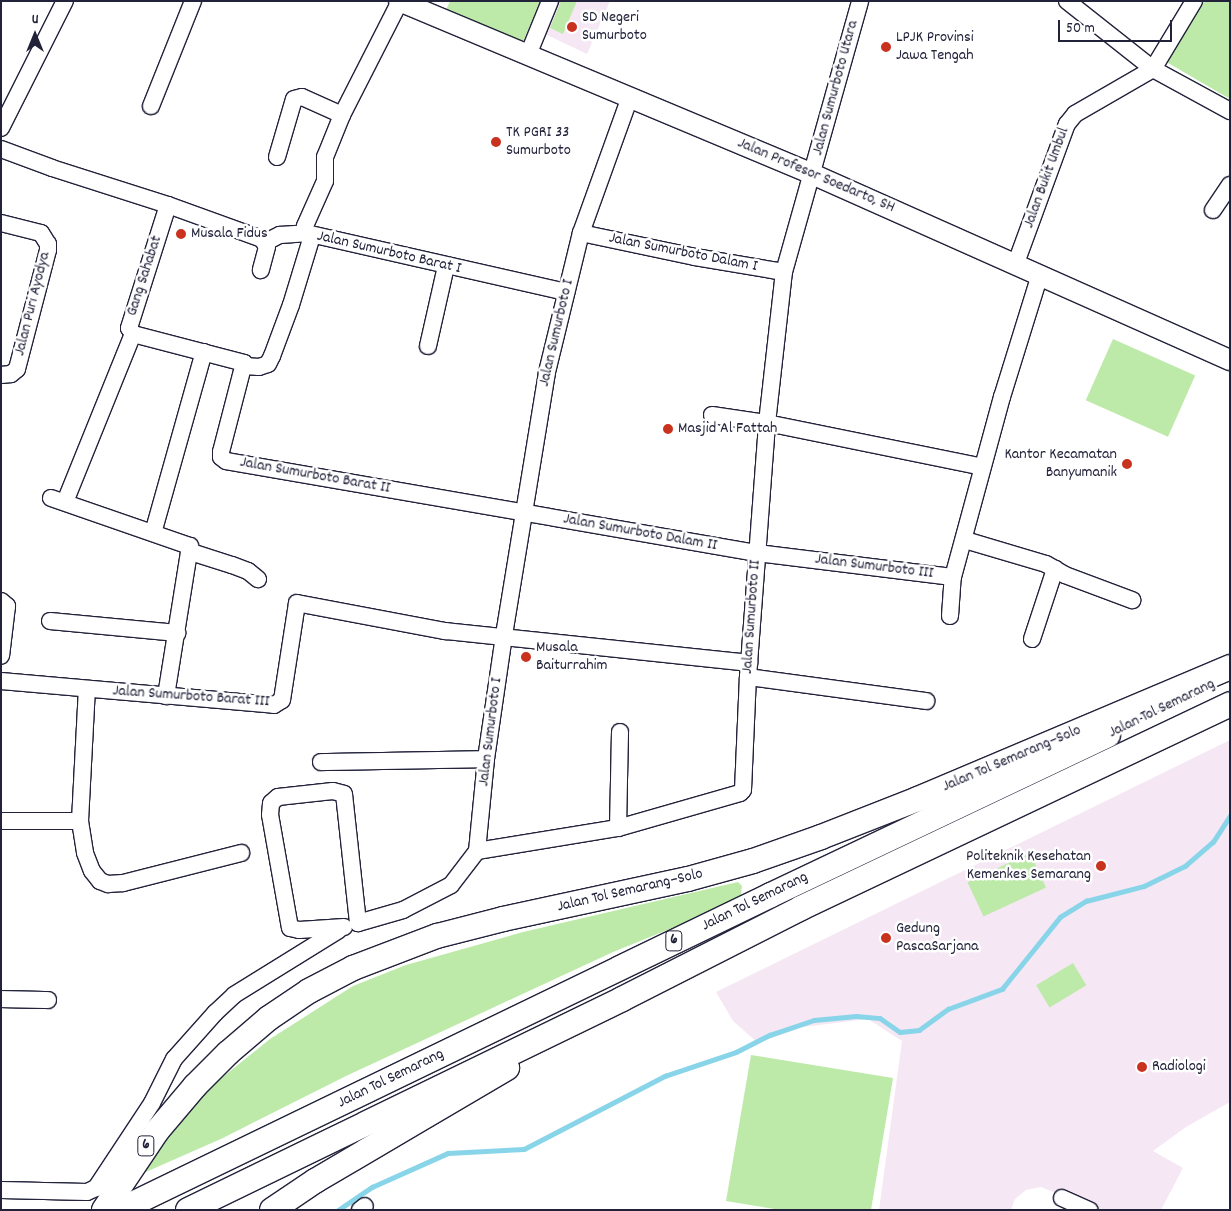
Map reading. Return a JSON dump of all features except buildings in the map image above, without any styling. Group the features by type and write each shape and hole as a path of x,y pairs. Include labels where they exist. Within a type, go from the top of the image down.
{"highway":[{"name":"Jalan Tol Semarang–Solo","path":"104,1210 157,1131 195,1086 228,1052 269,1018 309,991 353,968 400,949 503,919 688,878 770,855 918,799 1230,667"},
{"name":"Jalan Tol Semarang","path":"120,1210 762,899 1230,676"},
{"name":"Jalan Tol Semarang","path":"188,1210 622,999 801,908 1230,704"},
{"name":"6","path":"272,1210 315,1181 622,999"}],"main road":[{"name":"Jalan Profesor Soedarto, SH","path":"400,1 812,174 1016,263 1230,360"}],"street":[{"path":"1,128 64,1"},
{"path":"151,106 193,1"},
{"name":"Jalan Sumurboto Barat I","path":"400,1 366,64 342,114 325,157 325,181 305,226 309,234 566,292"},
{"path":"528,55 550,1"},
{"name":"Jalan Sumurboto Utara","path":"812,174 860,1"},
{"path":"1067,1 1154,70 1230,111"},
{"path":"1154,70 1194,1"},
{"name":"Jalan Bukit Umbul","path":"1016,263 1067,124 1075,114 1154,70"},
{"name":"Jalan Sumurboto I","path":"477,851 486,759 543,389 581,233 630,97"},
{"path":"277,157 294,99 302,98 342,114"},
{"path":"1,149 52,168 168,205 266,242 280,235 309,234 291,305 268,364 259,367 245,366 242,361 204,352 153,533"},
{"name":"Jalan Sumurboto II","path":"477,851 618,828 740,793 743,790 748,670 767,424 784,272 812,174"},
{"path":"1212,210 1230,185"},
{"name":"Gang Sahabat","path":"168,205 129,324 133,334 204,352"},
{"name":"Jalan Puri Ayodya","path":"1,223 40,233 48,244 48,250 17,369 11,374 1,375"},
{"name":"Jalan Sumurboto Dalam I","path":"581,233 694,257 784,272"},
{"path":"261,270 267,247 266,242"},
{"path":"428,346 446,266"},
{"name":"Jalan Sumurboto III","path":"757,553 953,577 1040,274"},
{"path":"133,334 58,500 187,544 191,552 166,696"},
{"name":"Jalan Sumurboto Barat II","path":"245,366 221,452 221,457 226,461 524,513"},
{"path":"712,415 767,424 983,468"},
{"name":"Jalan Sumurboto Dalam II","path":"524,513 757,553"},
{"path":"965,540 1034,560 1132,600"},
{"path":"191,552 248,571 258,579"},
{"path":"1032,639 1056,569"},
{"path":"950,616 953,577"},
{"path":"1,601 7,606 1,656"},
{"name":"Jalan Sumurboto Barat III","path":"1,682 269,705 279,704 282,700 297,603 423,628 504,636"},
{"path":"50,621 177,633"},
{"path":"504,636 748,670 926,701"},
{"path":"87,689 80,821 85,853 92,871 100,881 108,884 123,883 241,853"},
{"path":"618,828 620,732"},
{"path":"321,762 486,759"},
{"path":"351,925 344,794 333,792 278,797 271,803 270,815 290,928 299,930 351,925 403,910 451,885 477,851"},
{"path":"1,821 80,821"},
{"path":"1,1190 87,1192 96,1188 152,1103 174,1059 215,1013 242,990 351,925"},
{"path":"1,999 48,1000"},
{"path":"1062,1198 1088,1210"}],"shaded area":[{"name":"SD Negeri Sumurboto","path":"557,1 610,1 587,54 543,33"},
{"name":"Politeknik Kesehatan Kemenkes Semarang","path":"1230,740 1230,1102 1186,1127 1153,1151 1183,1168 1161,1210 1099,1210 1041,1187 1026,1190 1015,1199 1011,1210 879,1210 902,1041 868,1019 803,1027 758,1043 733,1021 716,992"}],"green space":[{"path":"450,1 540,1 523,42 446,10"},
{"path":"561,1 577,1 563,34 550,28"},
{"path":"1199,1 1230,1 1230,99 1163,60"},
{"path":"1113,339 1195,376 1168,437 1086,400"},
{"path":"1030,853 1046,887 984,917 967,882"},
{"path":"738,882 742,886 741,895 719,909 613,952 346,1076 223,1138 139,1175 198,1097 270,1039 353,986 406,965 523,932"},
{"path":"1073,963 1086,985 1050,1007 1036,985"},
{"path":"751,1055 893,1078 871,1210 781,1210 726,1201"}],"waterway":[{"path":"338,1210 372,1187 448,1153 524,1149 665,1076 736,1052 770,1035 814,1020 856,1016 880,1018 900,1032 919,1030 948,1009 1002,989 1060,917 1086,901 1144,886 1185,866 1213,842 1230,816"}],"place":[{"name":"SD Negeri Sumurboto","path":"572,27"},
{"name":"LPJK Provinsi Jawa Tengah","path":"886,47"},
{"name":"TK PGRI 33 Sumurboto","path":"496,142"},
{"name":"Musala Fidus","path":"181,234"},
{"name":"Masjid Al Fattah","path":"668,429"},
{"name":"Kantor Kecamatan Banyumanik","path":"1127,464"},
{"name":"Musala Baiturrahim","path":"526,657"},
{"name":"Politeknik Kesehatan Kemenkes Semarang","path":"1101,866"},
{"name":"Gedung PascaSarjana","path":"886,938"},
{"name":"Radiologi","path":"1142,1067"}]}
